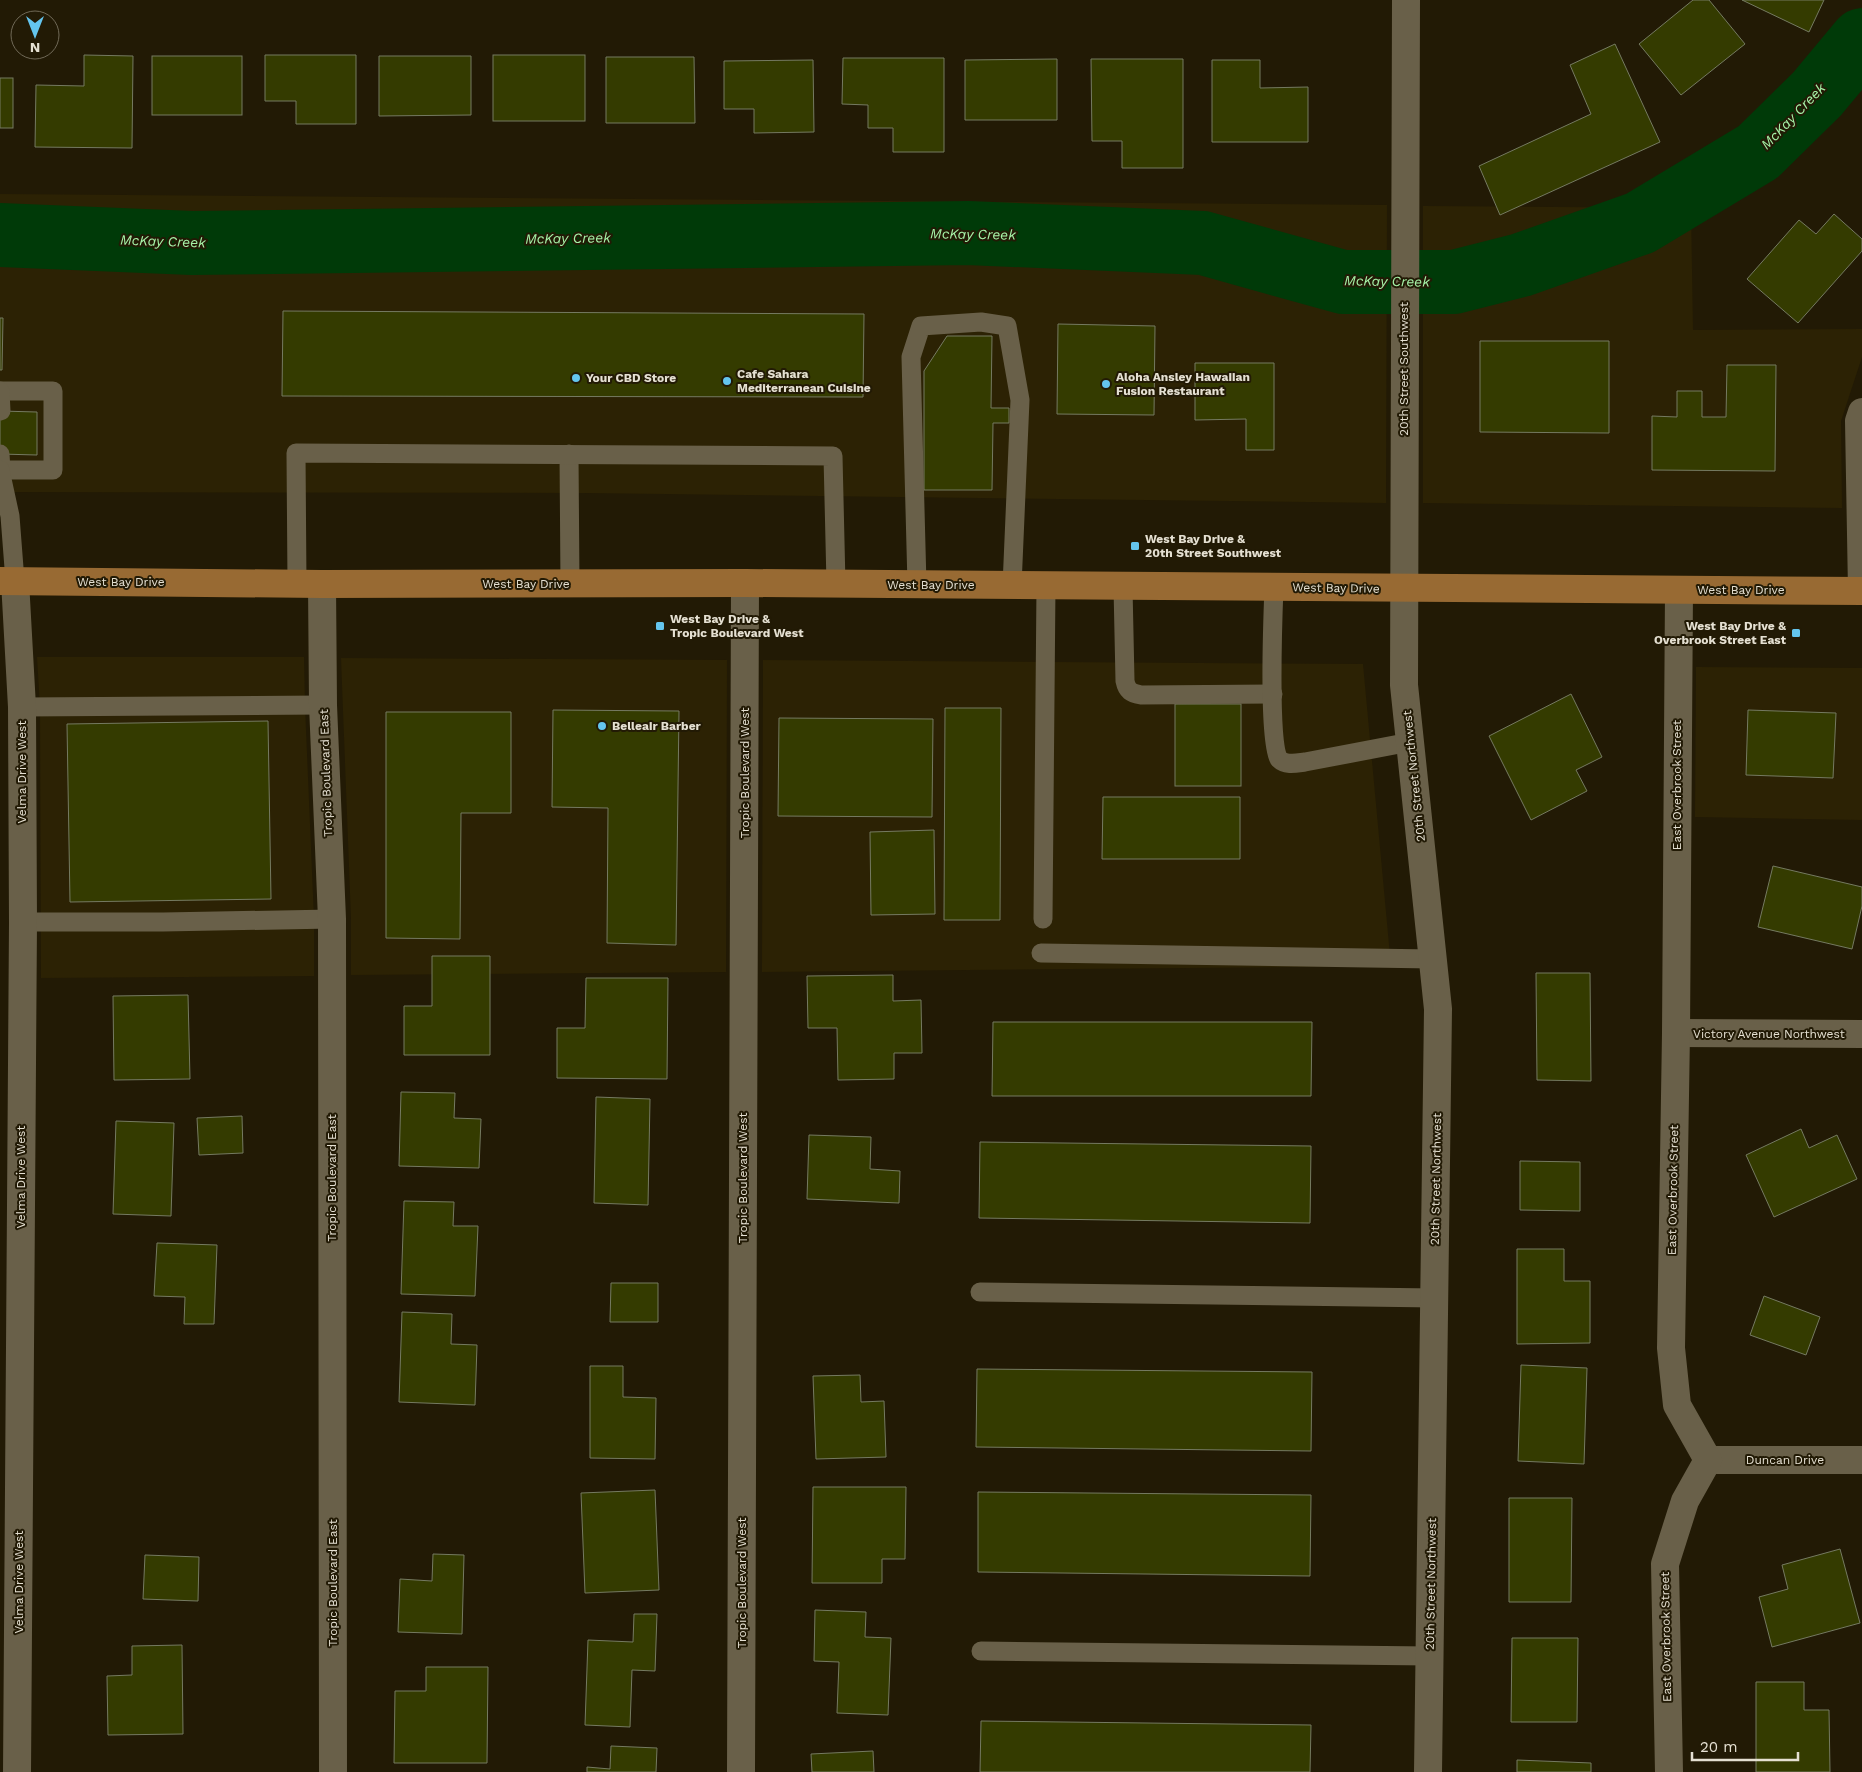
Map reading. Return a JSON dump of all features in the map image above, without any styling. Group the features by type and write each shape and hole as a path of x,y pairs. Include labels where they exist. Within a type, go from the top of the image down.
{"main road":[{"name":"West Bay Drive","path":"7,581 310,584 745,583 1862,591"}],"street":[{"name":"20th Street Southwest","path":"1404,588 1406,0"},
{"path":"1862,412 1859,421 1862,591"},
{"name":"Velma Drive West","path":"7,581 22,707 23,922 18,1772"},
{"name":"Tropic Boulevard West","path":"741,1772 745,583"},
{"name":"Tropic Boulevard East","path":"310,584 323,705 332,919 333,1772"},
{"name":"20th Street Northwest","path":"1404,588 1404,685 1438,1009 1428,1772"},
{"name":"East Overbrook Street","path":"1669,1772 1665,1564 1685,1501 1708,1460 1677,1405 1671,1348 1676,1033 1679,590"},
{"name":"Victory Avenue Northwest","path":"1676,1033 1862,1034"},
{"name":"Duncan Drive","path":"1708,1460 1862,1460"}],"lane":[{"path":"917,585 911,357 921,326 981,322 1007,326 1020,400 1012,586"},
{"path":"1,411 0,391 53,391 53,470 0,465 10,516 7,581"},
{"path":"310,584 296,453 834,456 836,584"},
{"path":"569,454 570,584"},
{"path":"1043,919 1046,586"},
{"path":"1123,587 1126,689 1141,695 1273,694"},
{"path":"1274,587 1273,694 1275,751 1279,760 1288,764 1410,742"},
{"path":"22,707 323,705"},
{"path":"23,922 332,919"},
{"path":"1041,953 1433,959"},
{"path":"980,1292 1435,1298"},
{"path":"981,1651 1430,1656"}],"shaded area":[{"path":"0,194 1387,205 1386,503 584,493 0,492"},
{"path":"1423,206 1691,208 1693,330 1862,329 1862,357 1841,421 1842,508 1423,503"},
{"path":"37,657 304,657 314,919 314,976 41,978 40,707"},
{"path":"341,658 727,660 726,972 351,975 351,919"},
{"path":"763,660 1363,664 1391,966 762,972"},
{"path":"1696,667 1862,668 1862,820 1695,817"}],"building":[{"path":"1693,0 1709,0 1745,44 1681,95 1639,44"},
{"path":"1742,0 1824,0 1809,32"},
{"path":"1615,44 1660,142 1500,215 1479,166 1591,114 1570,65"},
{"path":"84,55 133,56 132,148 35,147 36,85 84,86"},
{"path":"265,55 356,55 356,124 296,124 296,101 265,101"},
{"path":"493,55 585,55 585,121 493,121"},
{"path":"152,56 242,56 242,115 152,115"},
{"path":"379,56 471,56 471,115 379,116"},
{"path":"606,57 694,57 695,123 606,123"},
{"path":"843,58 944,58 944,152 893,152 893,128 868,128 868,105 842,104"},
{"path":"1057,59 1057,120 965,120 965,60"},
{"path":"1091,59 1183,59 1183,168 1122,168 1122,141 1092,141"},
{"path":"813,60 814,132 754,133 754,109 724,109 724,61"},
{"path":"1212,60 1260,60 1260,88 1308,87 1308,142 1212,142"},
{"path":"0,78 13,78 13,128 0,128"},
{"path":"1834,214 1862,239 1862,251 1798,323 1747,279 1799,220 1816,234"},
{"path":"283,311 864,314 863,397 282,396"},
{"path":"0,318 3,318 2,370 0,370"},
{"name":"Aloha Ansley Hawaiian Fusion Restaurant","path":"1058,324 1155,326 1154,415 1057,414"},
{"path":"947,336 992,336 991,408 1009,408 1009,423 993,423 992,490 924,490 924,371"},
{"path":"1480,341 1609,341 1609,433 1480,432"},
{"path":"1195,363 1274,363 1274,450 1246,450 1246,419 1195,420"},
{"path":"1727,365 1776,365 1775,471 1652,470 1652,416 1677,417 1677,391 1702,391 1702,417 1726,417"},
{"path":"0,411 37,412 37,455 0,454"},
{"path":"1571,694 1602,757 1576,770 1587,791 1531,820 1489,736"},
{"path":"1175,704 1241,704 1241,786 1175,786"},
{"path":"945,708 1001,708 1000,920 944,920"},
{"path":"553,710 679,711 676,945 607,943 608,808 552,807"},
{"path":"1748,710 1836,713 1833,778 1746,775"},
{"path":"386,712 511,712 511,813 461,813 460,939 386,938"},
{"path":"779,718 933,719 932,817 778,816"},
{"path":"268,721 271,899 70,902 67,724"},
{"path":"1103,797 1240,797 1240,859 1102,859"},
{"path":"934,830 935,914 871,915 870,832"},
{"path":"1773,866 1862,887 1862,906 1852,949 1758,927"},
{"path":"432,956 490,956 490,1055 404,1055 404,1006 432,1006"},
{"path":"1536,973 1590,973 1591,1081 1537,1080"},
{"path":"893,975 893,1001 921,1000 922,1053 894,1053 894,1079 838,1080 837,1028 808,1028 807,976"},
{"path":"586,978 668,978 667,1079 557,1078 557,1028 585,1028"},
{"path":"188,995 190,1079 114,1080 113,996"},
{"path":"993,1022 1312,1022 1311,1096 992,1096"},
{"path":"401,1092 455,1093 454,1118 481,1119 479,1168 399,1166"},
{"path":"596,1097 650,1099 648,1205 594,1203"},
{"path":"242,1116 243,1153 199,1155 197,1118"},
{"path":"116,1121 174,1123 171,1216 113,1214"},
{"path":"1801,1129 1809,1148 1837,1135 1857,1179 1774,1217 1746,1155"},
{"path":"809,1135 871,1137 870,1169 900,1171 899,1203 807,1199"},
{"path":"980,1142 1311,1146 1310,1223 979,1218"},
{"path":"1520,1161 1580,1162 1580,1211 1520,1210"},
{"path":"404,1201 454,1202 453,1226 478,1226 475,1296 401,1294"},
{"path":"157,1243 217,1245 214,1324 184,1324 185,1297 154,1296"},
{"path":"1517,1249 1564,1249 1564,1281 1590,1281 1590,1343 1517,1344"},
{"path":"611,1283 658,1283 658,1322 610,1322"},
{"path":"1764,1296 1820,1317 1806,1355 1750,1335"},
{"path":"402,1312 452,1314 451,1344 477,1345 475,1405 399,1402"},
{"path":"1521,1365 1587,1368 1584,1464 1518,1461"},
{"path":"590,1366 623,1366 623,1397 656,1398 655,1459 590,1458"},
{"path":"977,1369 1312,1372 1311,1451 976,1447"},
{"path":"860,1375 861,1402 884,1401 886,1457 816,1459 813,1376"},
{"path":"813,1487 906,1487 905,1559 882,1559 882,1583 812,1583"},
{"path":"655,1490 659,1590 585,1593 581,1493"},
{"path":"978,1492 1311,1495 1310,1576 978,1572"},
{"path":"1509,1498 1572,1498 1571,1602 1509,1602"},
{"path":"1840,1549 1860,1623 1772,1647 1759,1597 1788,1589 1782,1565"},
{"path":"433,1554 464,1555 462,1634 398,1632 400,1579 432,1581"},
{"path":"145,1555 199,1557 198,1601 143,1599"},
{"path":"815,1610 866,1612 865,1637 891,1638 888,1715 837,1713 839,1662 814,1661"},
{"path":"634,1614 657,1614 655,1671 632,1670 630,1727 585,1725 588,1640 633,1642"},
{"path":"1512,1638 1578,1638 1577,1722 1511,1722"},
{"path":"182,1645 183,1734 108,1735 107,1676 132,1675 132,1646"},
{"path":"426,1667 488,1667 487,1763 394,1763 395,1691 426,1691"},
{"path":"1756,1682 1804,1682 1804,1710 1829,1710 1830,1772 1756,1772"},
{"path":"981,1721 1311,1725 1310,1772 980,1772"},
{"path":"611,1746 657,1748 656,1772 587,1772 587,1767 610,1769"},
{"path":"873,1751 874,1772 812,1772 811,1754"},
{"path":"1517,1760 1591,1763 1591,1772 1517,1772"}],"waterway":[{"name":"McKay Creek","path":"0,235 192,243 968,233 1203,243 1343,282 1454,282 1521,265 1640,223 1758,152 1817,94 1862,40"}],"place":[{"name":"Your CBD Store","path":"576,378"},
{"name":"Cafe Sahara Mediterranean Cuisine","path":"727,381"},
{"name":"Aloha Ansley Hawaiian Fusion Restaurant","path":"1106,384"},
{"name":"West Bay Drive & 20th Street Southwest","path":"1135,546"},
{"name":"West Bay Drive & Tropic Boulevard West","path":"660,626"},
{"name":"West Bay Drive & Overbrook Street East","path":"1796,633"},
{"name":"Belleair Barber","path":"602,726"}]}
